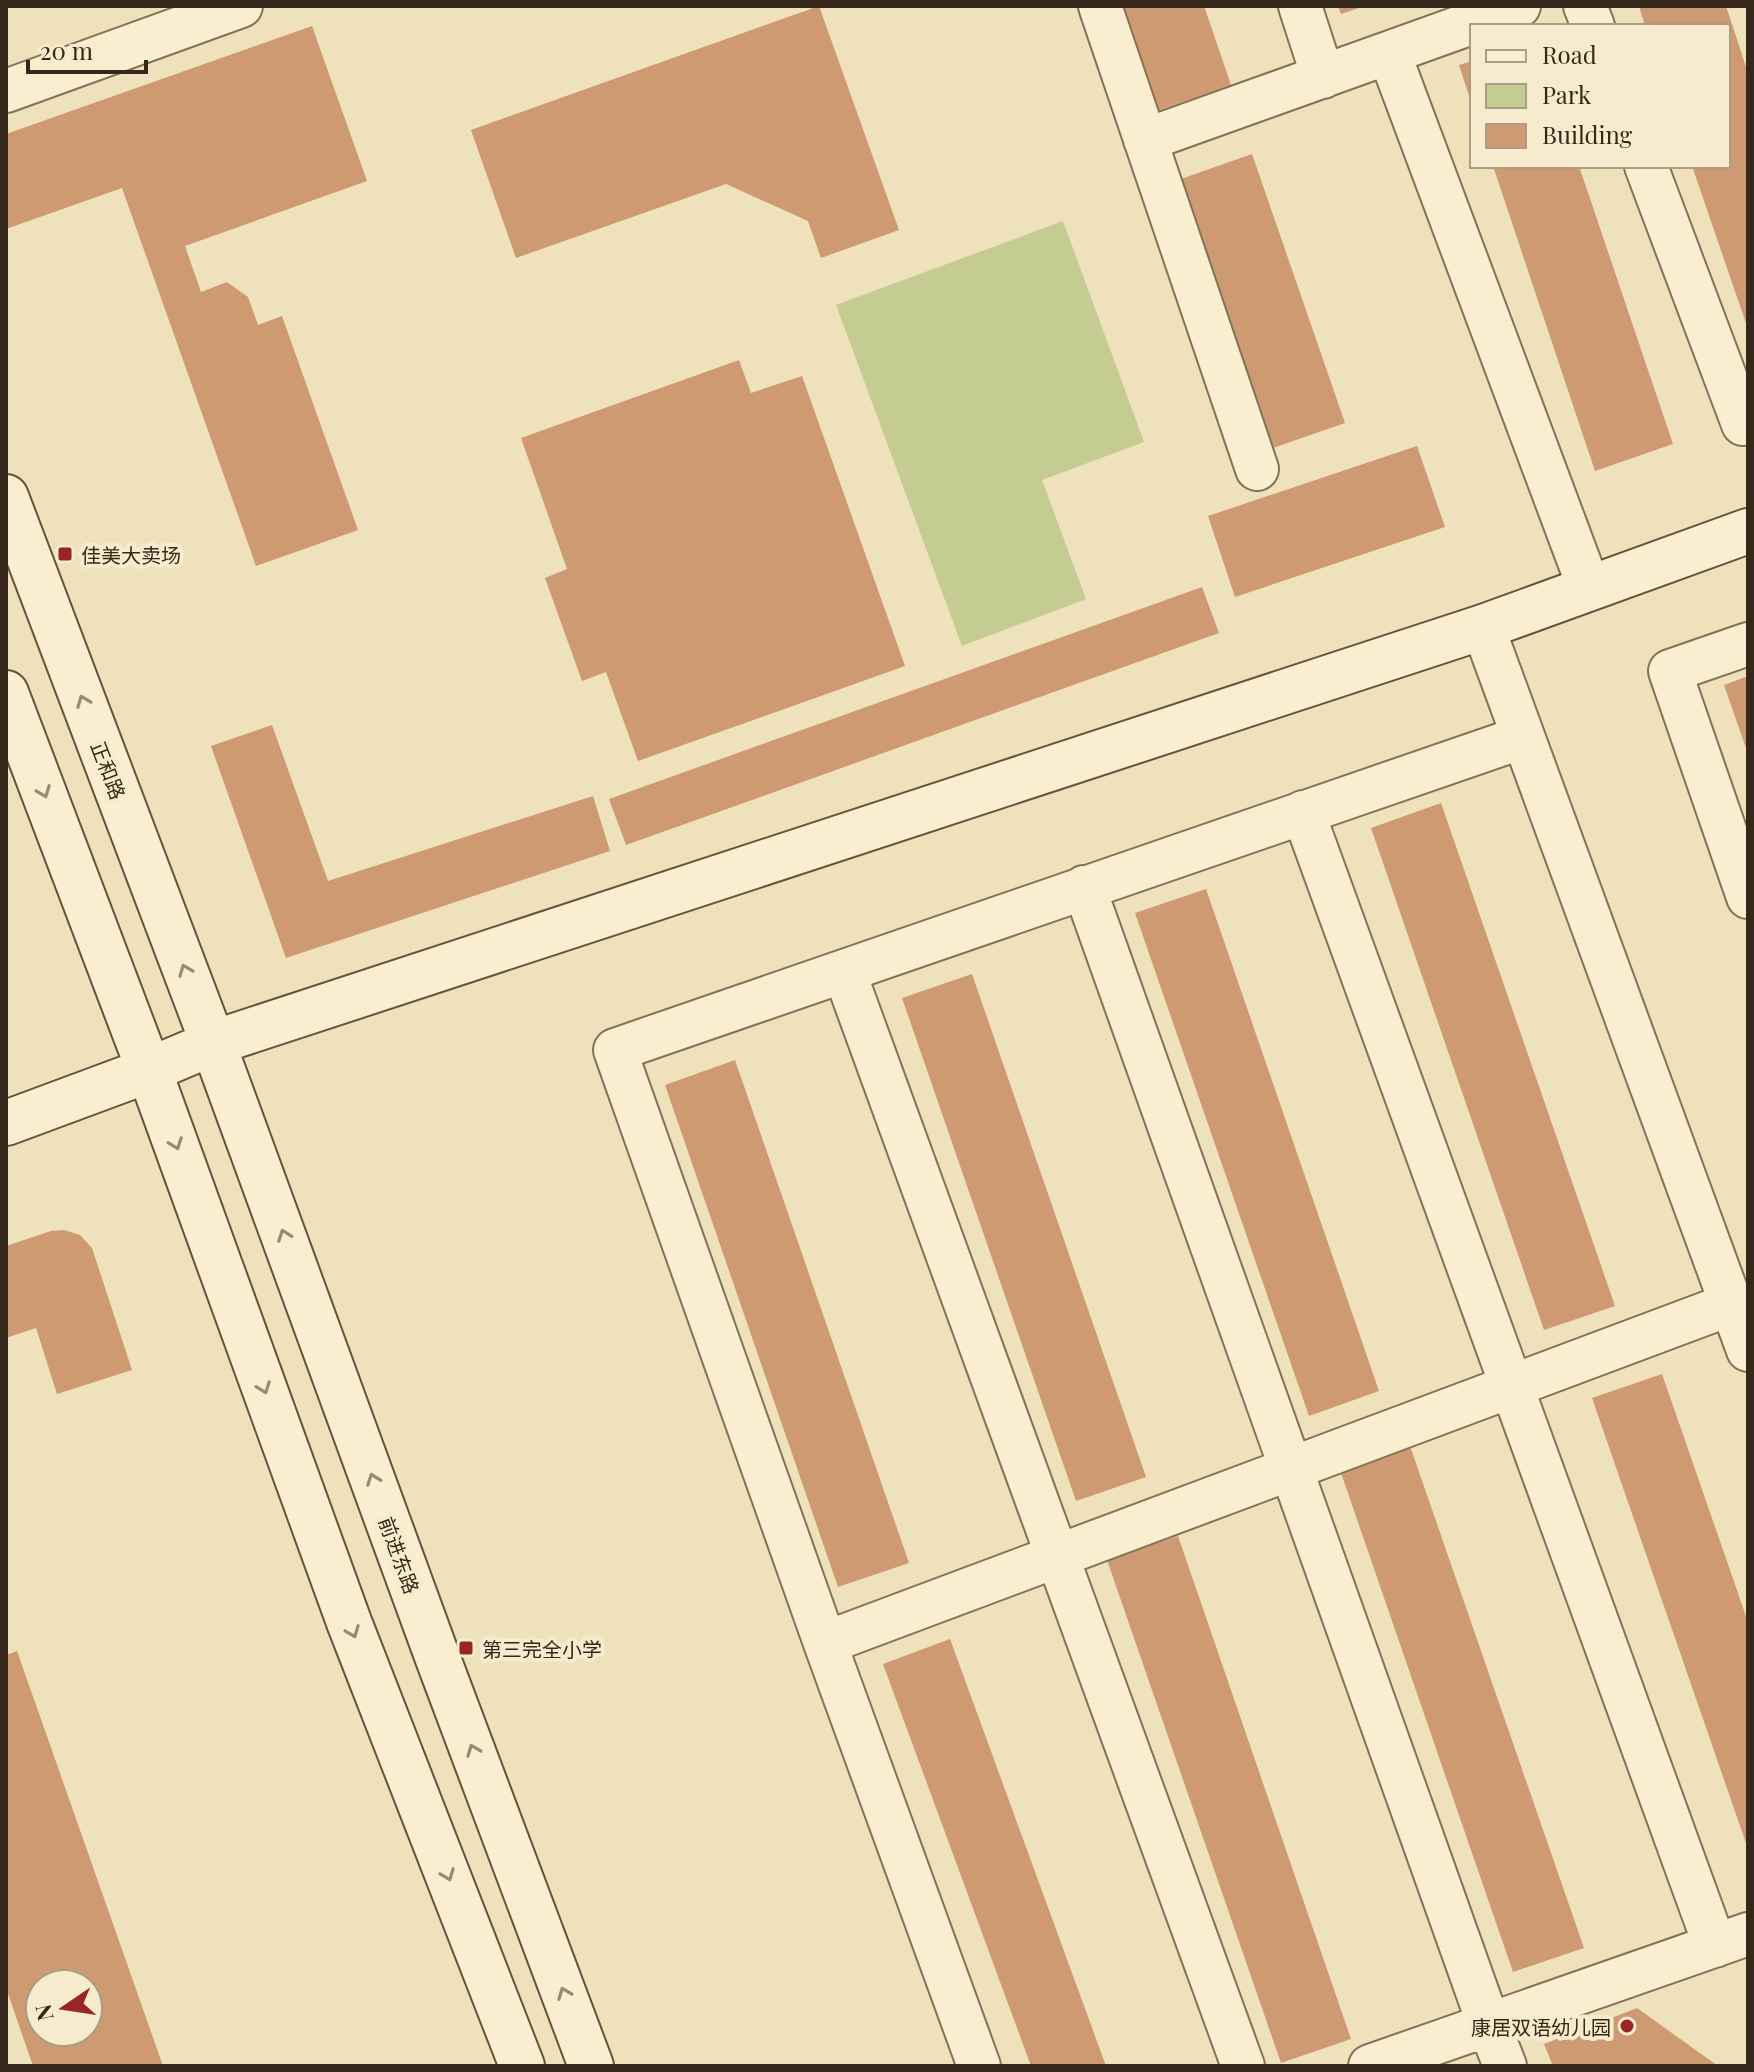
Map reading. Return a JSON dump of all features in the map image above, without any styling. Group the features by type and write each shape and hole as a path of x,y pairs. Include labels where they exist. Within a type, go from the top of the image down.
{"main road":[{"name":"正和路","path":"6,497 213,1043"},
{"path":"6,1123 213,1043 1483,627 1748,531"},
{"path":"6,693 149,1070 349,1622 522,2066"},
{"name":"前进东路","path":"213,1043 591,2066"}],"street":[{"path":"6,91 241,6"},
{"path":"1100,6 1257,469"},
{"path":"1300,6 1323,77"},
{"path":"1145,140 1389,53 1501,9"},
{"path":"1389,53 1589,588"},
{"path":"1647,168 1743,424"},
{"path":"825,1643 1512,1386 1742,1330 1483,627"},
{"path":"1748,644 1670,671 1748,897"},
{"path":"979,2066 615,1050 1523,737"},
{"path":"1303,812 1512,1386 1731,1940 1370,2066"},
{"path":"1084,887 1505,2066"},
{"path":"844,971 1243,2066"}],"green space":[{"path":"1063,221 1144,442 1042,480 1086,599 962,646 836,305"}],"building":[{"path":"819,6 899,230 821,258 808,221 726,184 516,258 471,130"},
{"path":"1124,6 1204,6 1231,85 1159,110"},
{"path":"1338,6 1362,6 1362,7 1341,14"},
{"path":"1639,6 1726,6 1748,73 1748,329 1693,168 1730,168 1730,24 1644,24"},
{"path":"312,26 367,181 185,246 201,292 227,282 248,297 258,325 282,316 358,530 256,566 122,188 6,229 6,134"},
{"path":"1470,62 1470,99 1459,65"},
{"path":"1252,154 1345,423 1270,449 1178,180"},
{"path":"1494,168 1580,168 1673,444 1595,471"},
{"path":"739,360 751,393 802,376 905,666 638,761 606,672 582,681 545,578 567,569 521,438"},
{"path":"1417,446 1445,527 1235,597 1208,516"},
{"path":"1202,587 1219,633 626,845 609,799"},
{"path":"1748,676 1748,754 1724,685"},
{"path":"272,725 328,881 593,796 610,851 286,958 211,746"},
{"path":"1441,803 1615,1306 1544,1330 1371,828"},
{"path":"1206,889 1379,1391 1309,1416 1135,913"},
{"path":"972,974 1146,1477 1076,1501 902,998"},
{"path":"735,1060 909,1563 838,1587 665,1085"},
{"path":"64,1230 80,1235 92,1248 132,1370 57,1394 36,1328 6,1338 6,1246 51,1231"},
{"path":"1662,1374 1748,1622 1748,1849 1592,1398"},
{"path":"1410,1446 1584,1948 1513,1972 1340,1470"},
{"path":"1178,1536 1351,2039 1281,2063 1107,1560"},
{"path":"950,1639 1106,2066 1031,2066 883,1664"},
{"path":"17,1651 163,2066 33,2066 27,2048 104,2048 104,1968 24,1968 24,2040 6,1988 6,1655"},
{"name":"康居双语幼儿园","path":"1637,2008 1718,2066 1553,2066 1544,2044"}],"place":[{"name":"佳美大卖场","path":"65,554"},
{"name":"第三完全小学","path":"466,1648"},
{"name":"康居双语幼儿园","path":"1627,2026"}]}
